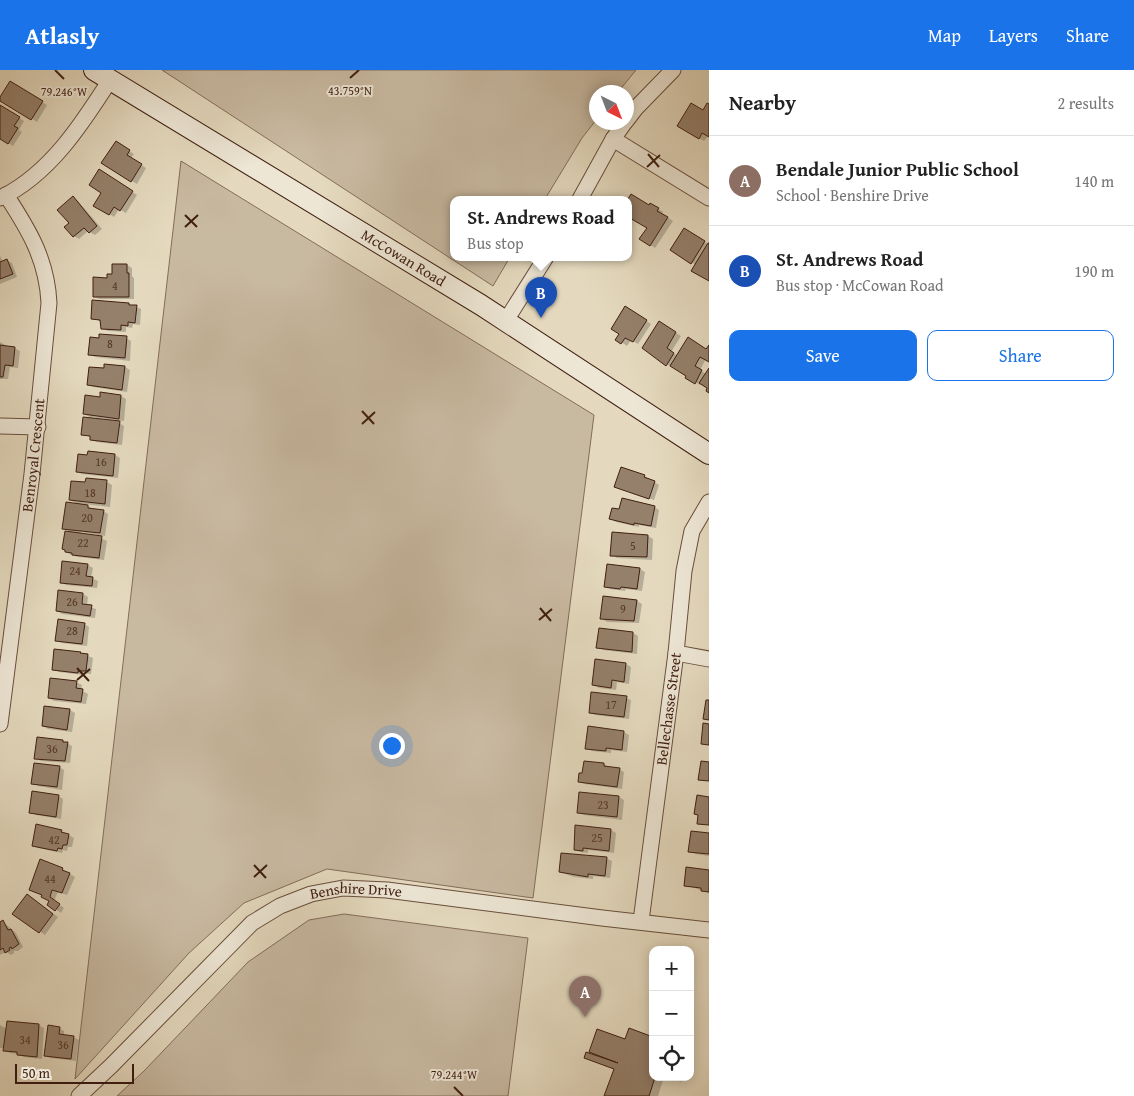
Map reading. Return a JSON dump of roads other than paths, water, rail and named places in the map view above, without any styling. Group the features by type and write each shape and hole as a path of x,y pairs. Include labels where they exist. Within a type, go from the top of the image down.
{"main road":[{"name":"McCowan Road","path":"102,75 481,305 709,454"}],"street":[{"path":"634,111 673,70"},
{"path":"3,196 36,174 63,147 82,123 102,75"},
{"path":"582,196 620,130"},
{"path":"613,139 709,198"},
{"name":"Benroyal Crescent","path":"0,724 38,427 49,303 47,279 36,244 3,196"},
{"path":"505,322 543,261"},
{"path":"0,426 38,427"},
{"name":"Bellechasse Street","path":"641,921 676,653 687,551 692,531 709,502"},
{"path":"676,653 709,659"},
{"name":"Benshire Drive","path":"79,1096 111,1066 252,922 280,906 310,894 343,888 387,890 709,930"}],"place":[{"name":"St. Andrews Road","path":"541,318"},
{"name":"Bendale Junior Public School","path":"585,1017"}]}
